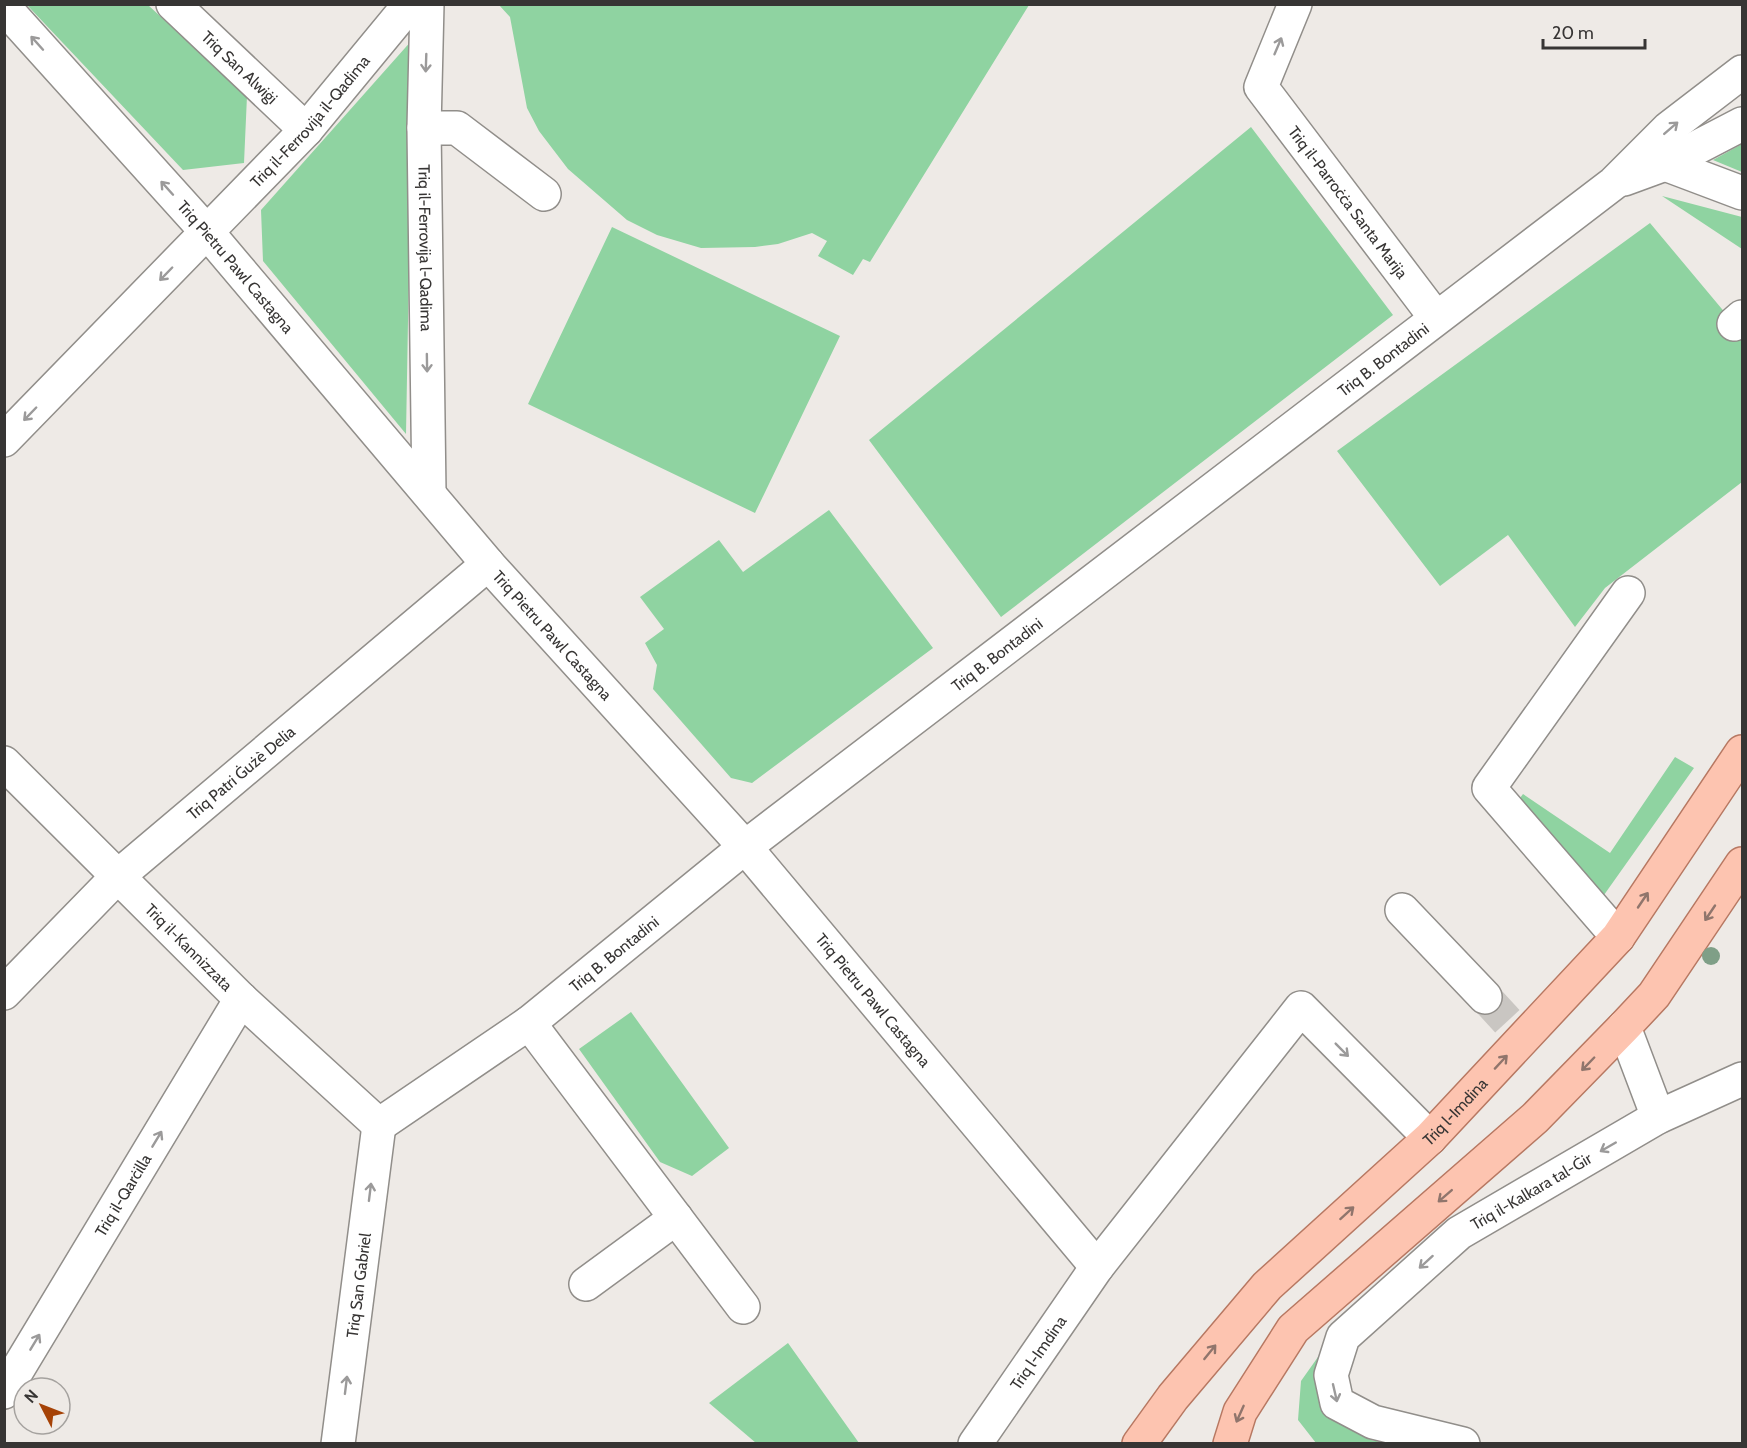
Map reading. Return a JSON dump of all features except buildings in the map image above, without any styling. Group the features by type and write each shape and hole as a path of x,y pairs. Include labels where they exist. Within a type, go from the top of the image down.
{"main road":[{"name":"Triq l-Imdina","path":"1139,1443 1173,1397 1267,1286 1430,1138 1516,1030 1618,937 1743,752"},
{"path":"1230,1443 1240,1412 1293,1329 1535,1118 1624,1027 1654,995 1743,864"}],"street":[{"name":"Triq San Alwiġi","path":"172,4 306,130"},
{"name":"Triq il-Ferrovija il-Qadima","path":"207,232 306,130 410,4"},
{"name":"Triq il-Ferrovija l-Qadima","path":"427,4 424,128 429,493"},
{"name":"Triq il-Parroċċa Santa Marija","path":"1295,4 1261,87 1436,318"},
{"name":"Triq Pietru Pawl Castagna","path":"4,7 207,232 488,564 745,847 1097,1267"},
{"name":"Triq B. Bontadini","path":"379,1125 528,1023 745,847 1614,183 1669,128 1743,72"},
{"name":"Triq B. Bontadini","path":"1614,183 1665,164 1743,124"},
{"path":"424,128 457,128 544,194"},
{"path":"1665,164 1743,193"},
{"path":"4,440 207,232"},
{"name":"Triq Patri Ġużè Delia","path":"4,993 117,877 488,564"},
{"path":"1618,937 1490,788 1628,593"},
{"name":"Triq il-Kannizzata","path":"4,763 242,999 379,1125"},
{"path":"1402,910 1485,997"},
{"name":"Triq il-Qarċilla","path":"4,1392 242,999"},
{"name":"Triq l-Imdina","path":"975,1443 1097,1267 1301,1008 1430,1138"},
{"path":"528,1023 743,1307"},
{"path":"1624,1027 1658,1117"},
{"name":"Triq il-Kalkara tal-Ġir","path":"1463,1443 1373,1422 1337,1403 1331,1375 1343,1337 1459,1233 1658,1117 1743,1079"},
{"name":"Triq San Gabriel","path":"338,1443 379,1125"},
{"path":"586,1284 676,1218"}],"green space":[{"path":"27,5 148,5 247,96 244,163 183,170"},
{"path":"499,5 1029,5 870,262 863,259 853,275 818,256 827,241 812,233 778,244 755,247 701,248 657,235 627,220 568,169 539,131 527,108 510,17"},
{"path":"413,39 406,434 263,261 261,210"},
{"path":"1251,127 1393,315 1001,617 869,440"},
{"path":"1742,144 1742,172 1713,160"},
{"path":"1662,196 1742,217 1742,249"},
{"path":"1650,223 1742,333 1742,482 1605,588 1575,627 1508,535 1440,586 1337,451"},
{"path":"612,227 840,336 755,513 528,404"},
{"path":"829,510 933,648 752,783 731,778 653,689 657,665 645,643 664,629 640,597 719,540 743,572"},
{"path":"1675,757 1694,768 1599,902 1514,806 1523,794 1610,853"},
{"path":"631,1012 729,1148 692,1176 660,1162 579,1049"},
{"path":"1330,1340 1315,1373 1327,1409 1371,1440 1386,1443 1316,1443 1298,1420 1301,1381"},
{"path":"788,1343 859,1443 756,1443 709,1403"}],"tunnel":[{"path":"1485,997 1508,1022"}]}
